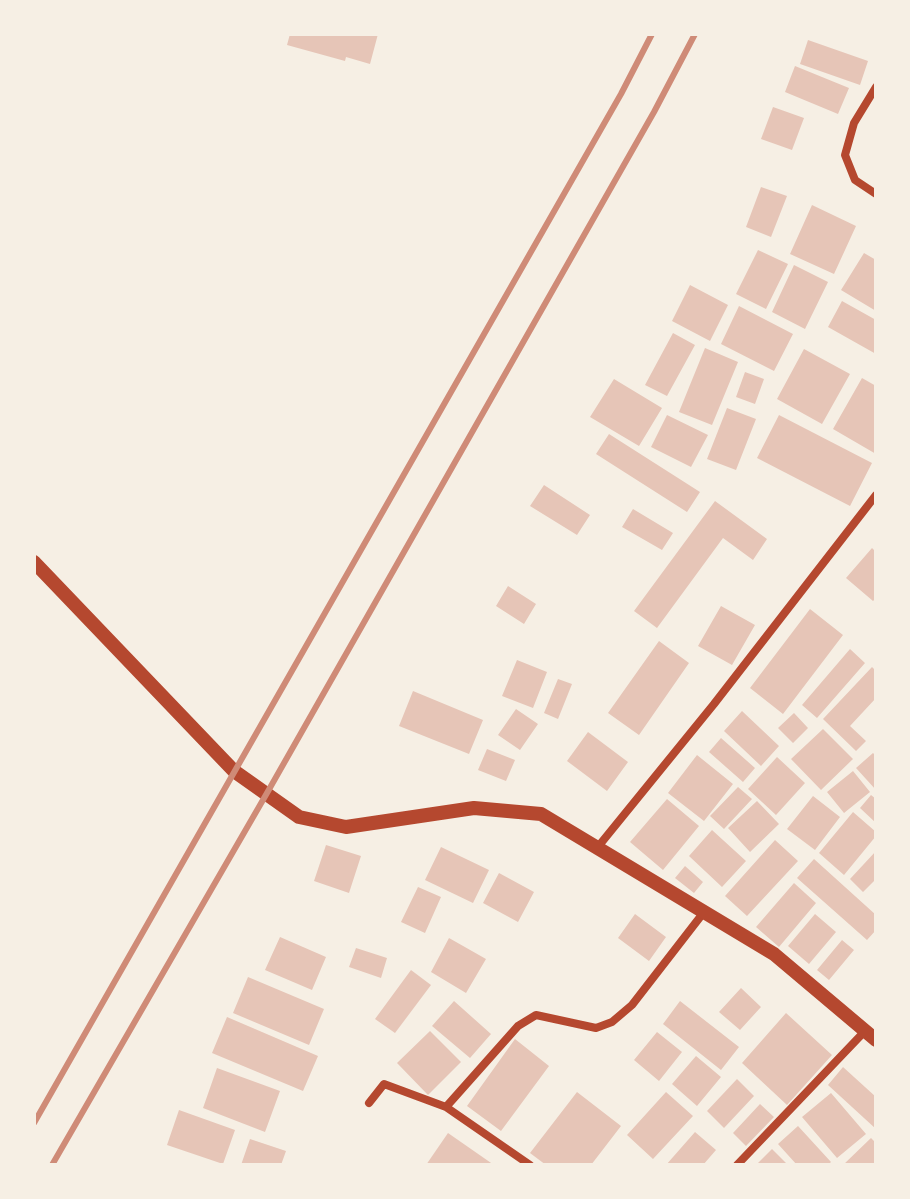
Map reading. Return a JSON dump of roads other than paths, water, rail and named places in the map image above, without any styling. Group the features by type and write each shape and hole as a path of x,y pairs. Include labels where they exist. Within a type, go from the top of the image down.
{"street":[{"path":"876,87 854,123 845,155 855,180 876,194"},
{"path":"597,848 876,495"},
{"path":"34,562 234,771 299,817 346,827 474,808 541,814 774,954 870,1035 737,1165"},
{"path":"446,1107 518,1026 536,1015 596,1028 612,1022 632,1005 704,912"},
{"path":"369,1103 384,1084 446,1107 530,1165"}],"railway":[{"path":"34,1123 621,94 652,34"},
{"path":"52,1165 267,793 654,112 695,34"}]}
